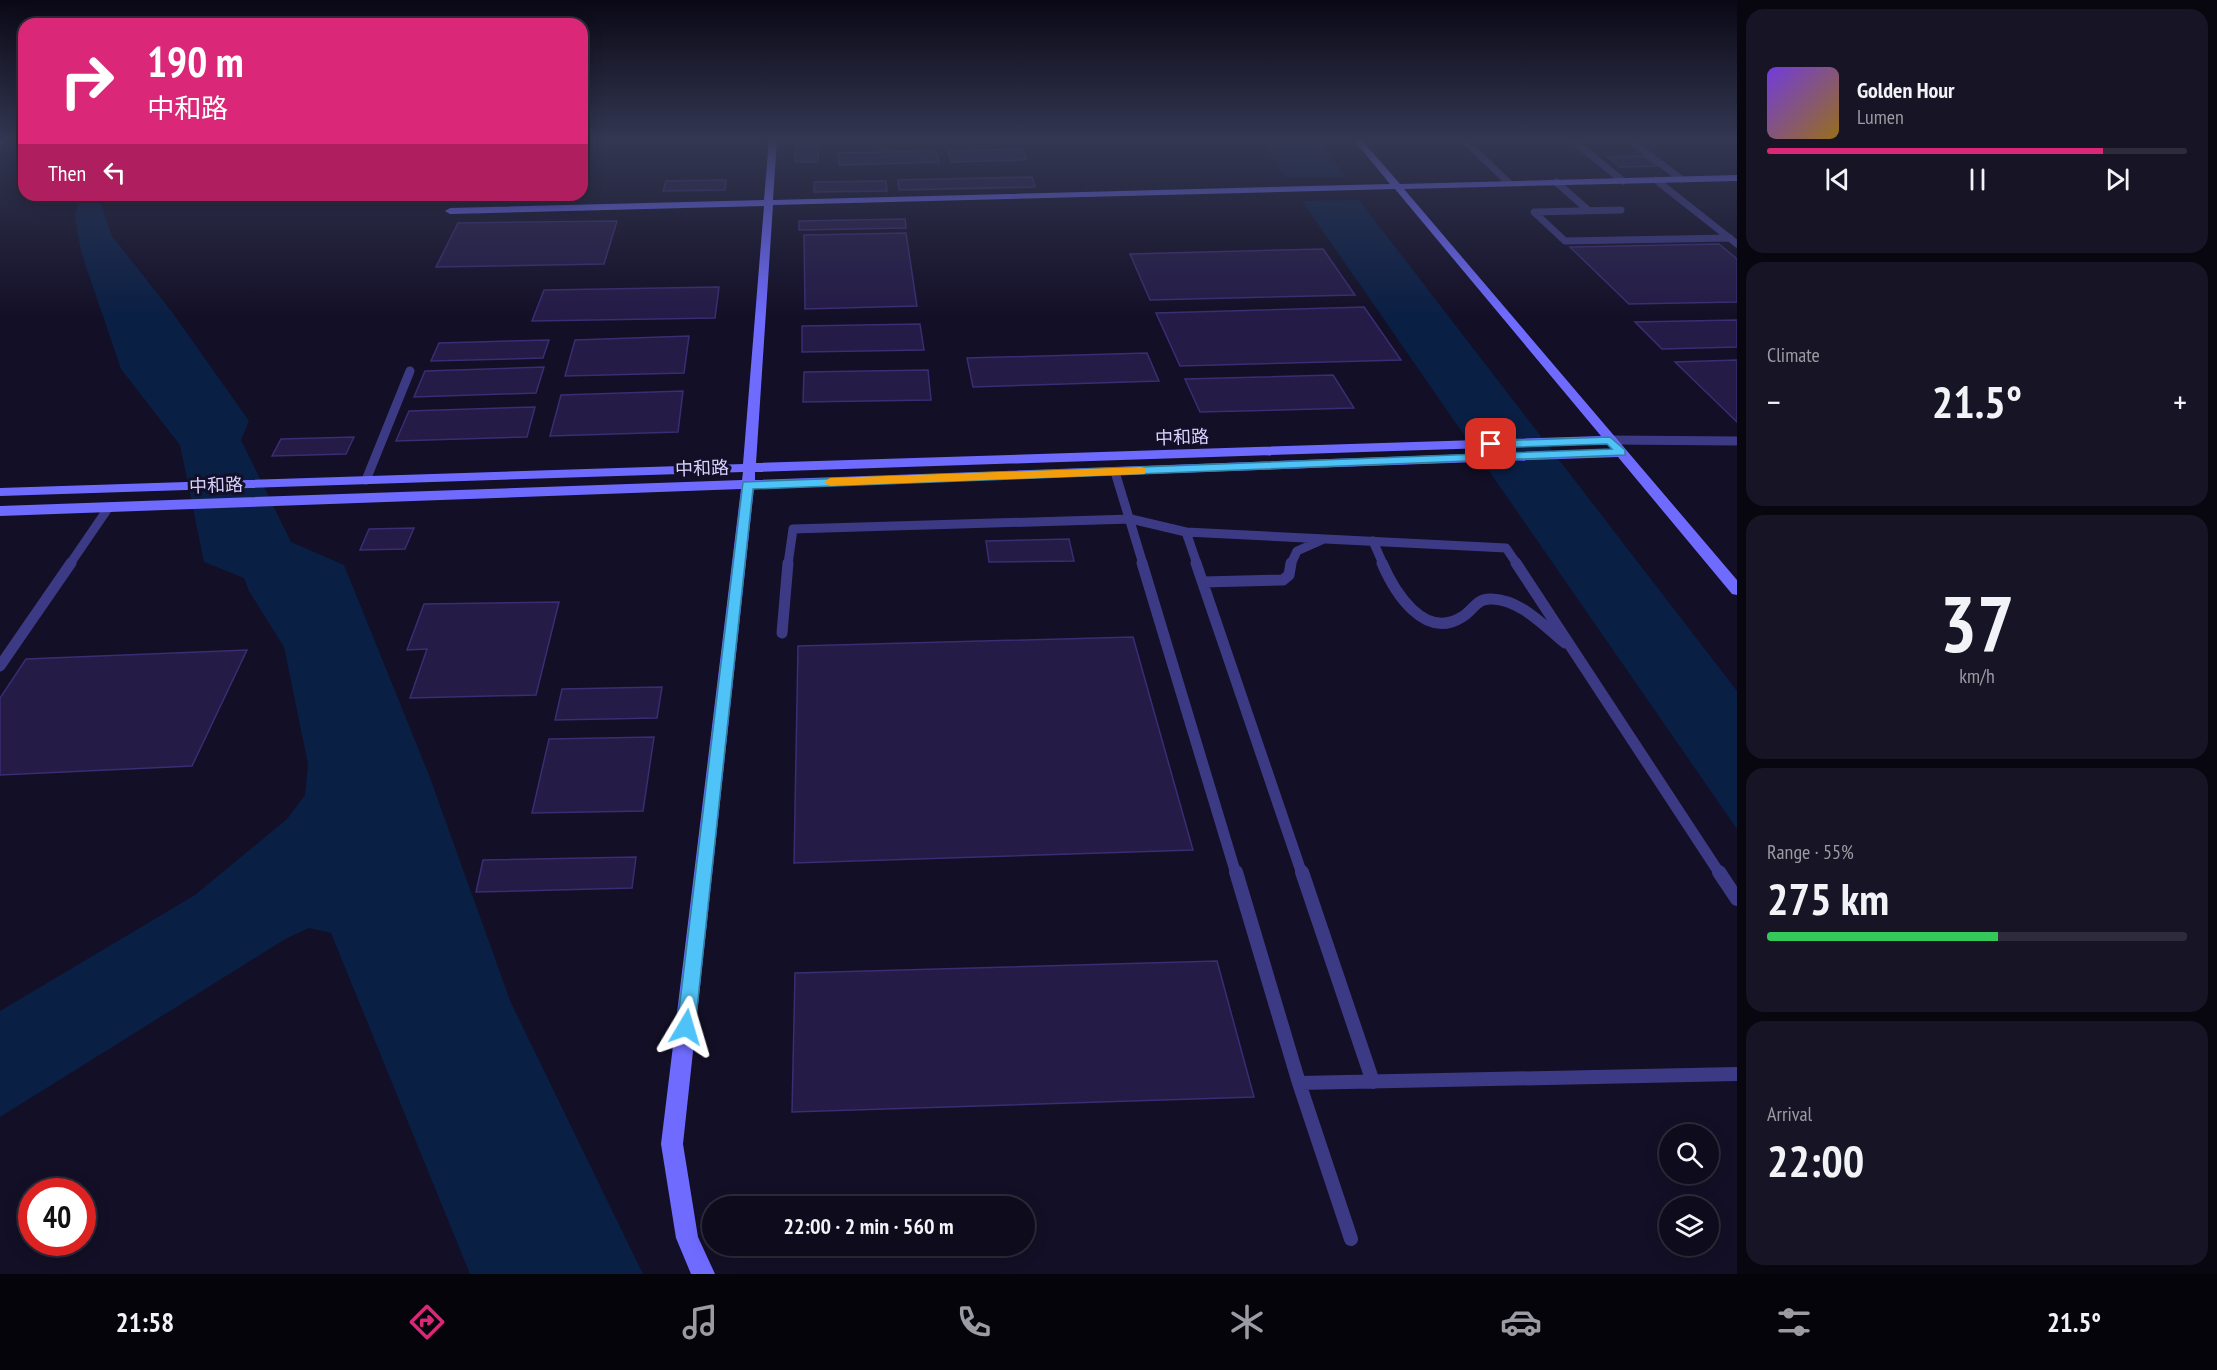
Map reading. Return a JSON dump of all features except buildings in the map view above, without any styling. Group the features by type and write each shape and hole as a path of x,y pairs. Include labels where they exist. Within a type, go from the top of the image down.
{"main road":[{"path":"703,1274 687,1238 672,1144 748,477 768,198"},
{"path":"450,211 936,198"},
{"path":"1407,198 1737,590"},
{"name":"中和路","path":"0,511 1610,440"},
{"name":"中和路","path":"0,492 366,480 1116,472 1621,453"}],"lane":[{"path":"1575,198 1588,210"},
{"path":"1680,198 1737,244"},
{"path":"1621,210 1534,212 1565,241 1730,238"},
{"path":"366,480 410,371"},
{"path":"1610,440 1737,441"},
{"path":"1116,472 1299,1083 1351,1239"},
{"path":"0,666 109,507"},
{"path":"782,633 784,590 793,529 1131,519 1186,532 1506,548 1737,899"},
{"path":"1186,532 1373,1082"},
{"path":"1203,582 1283,580 1289,575 1292,556 1296,551 1325,539"},
{"path":"1374,542 1400,601 1423,618 1455,621 1465,616 1470,606 1479,600 1493,599 1524,610 1574,651"},
{"path":"1299,1083 1737,1074"}],"water":[{"path":"1359,200 1737,691 1737,829 1302,201"},
{"path":"79,201 100,201 112,236 172,312 249,421 241,440 291,542 344,565 429,775 511,1003 643,1274 470,1274 331,933 309,928 287,938 0,1117 0,1011 195,895 287,819 305,795 308,764 284,647 249,591 244,578 204,562 180,445 121,369 81,252 75,216"}],"slow traffic":[{"path":"830,482 1141,471"}],"route":[{"path":"686,1027 748,485 1621,453 1610,440 1491,444"}]}
